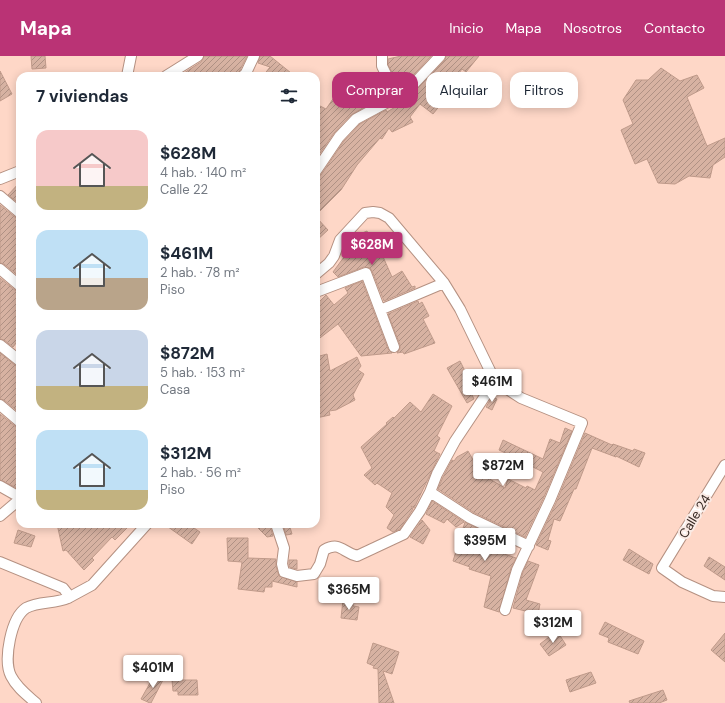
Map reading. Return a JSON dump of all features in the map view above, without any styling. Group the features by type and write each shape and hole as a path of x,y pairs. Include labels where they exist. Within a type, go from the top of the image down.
{"street":[{"path":"128,72 131,56"},
{"path":"172,72 198,56"},
{"path":"246,72 254,56"},
{"path":"382,56 382,66 385,72"},
{"path":"418,79 440,56"},
{"path":"320,165 338,137 356,119 376,108"},
{"path":"0,179 16,173"},
{"path":"0,196 16,210"},
{"path":"320,271 329,263 334,256 340,240 365,213 380,213 389,218 444,283 460,309 495,381 521,398 582,423 550,500 517,570 505,610"},
{"path":"0,269 16,283"},
{"path":"320,290 366,273 394,347"},
{"path":"380,310 444,283"},
{"path":"0,345 16,354"},
{"path":"277,528 284,548 282,564 284,572 298,576 314,574 320,564 324,550 331,546 336,546 357,556 404,534 420,511 437,474 455,441 495,381"},
{"path":"0,406 16,419"},
{"name":"Calle 24","path":"725,464 662,568 682,582 713,596 725,597"},
{"path":"0,486 16,495"},
{"path":"430,492 470,518 528,546"},
{"path":"0,516 16,502"},
{"path":"36,703 16,686 10,674 8,662 9,642 16,618 26,608 68,598 92,585 142,528"},
{"path":"0,562 64,588 68,593 68,598"}],"building":[{"path":"31,56 45,56 46,68 32,69"},
{"path":"204,56 247,56 239,72 186,72 201,62"},
{"path":"260,56 270,56 290,72 266,72 270,67 258,63"},
{"path":"401,56 431,56 416,72 392,72 388,65 388,59"},
{"path":"446,56 479,56 466,72 462,69 460,72 433,72 445,60"},
{"path":"661,68 680,81 697,75 704,88 687,97 707,146 725,138 725,157 713,165 710,178 689,176 675,184 658,183 647,159 635,164 621,130 633,124 623,100 636,80 648,80"},
{"path":"0,71 12,94 0,101"},
{"path":"426,80 426,108 438,108 433,114 420,104 418,107 418,88"},
{"path":"332,100 332,108 363,108 351,115 334,133 320,153 320,106 326,109"},
{"path":"394,108 417,108 410,117 413,122 392,132 389,128 382,139 380,138 357,165 341,190 320,211 320,175 344,141 360,124 386,110 387,112"},
{"path":"16,186 16,201 8,195"},
{"path":"0,205 16,218 16,274 4,264 0,263"},
{"path":"320,221 328,230 320,237"},
{"path":"367,231 372,242 376,241 392,277 402,271 412,287 415,286 415,288 384,301 370,268 364,267 338,277 333,272 344,257 343,251 345,244 356,238 355,236"},
{"path":"0,278 16,291 16,343 13,347 4,340 0,339"},
{"path":"362,281 388,349 392,353 361,356 338,324 320,338 320,301 326,295 334,305 348,293 345,288"},
{"path":"418,301 419,304 422,302 429,316 423,319 435,343 404,354 403,352 397,353 400,345 388,314"},
{"path":"0,353 16,366 16,410 4,400 0,399"},
{"path":"327,354 330,371 357,357 361,366 358,370 364,374 353,395 355,400 336,410 329,411 330,415 320,417 320,356"},
{"path":"460,361 466,373 462,375 474,399 467,403 447,368"},
{"path":"433,394 452,406 437,436 440,438 434,451 440,454 414,508 411,506 413,509 400,529 393,532 387,528 394,515 386,507 392,493 377,483 375,485 364,475 372,468 361,447 410,402 421,412"},
{"path":"492,397 497,399 492,410 486,407"},
{"path":"0,414 16,427 16,488 0,480"},
{"path":"565,428 572,431 525,537 473,512 438,489 452,460 454,461 457,457 468,451 481,474 505,488 508,479 526,488 527,486 535,490 543,472 499,450 503,440 543,459 550,439 560,443"},
{"path":"585,433 612,445 613,444 633,451 634,449 645,453 639,467 616,456 592,448 576,489 574,489 560,521 554,519 548,540 551,541 548,550 536,545 556,503"},
{"path":"432,501 464,522 456,527 447,519 444,523 426,514"},
{"path":"422,520 430,530 423,544 410,537"},
{"path":"465,522 501,540 498,552 516,558 511,568 499,612 484,607 491,576 469,569 470,567 453,561"},
{"path":"58,528 127,528 115,540 112,537 92,558 94,560 84,570 66,550 63,551"},
{"path":"170,528 194,528 200,532 192,544"},
{"path":"258,528 271,528 273,536 267,537"},
{"path":"284,528 290,528 292,534 286,535"},
{"path":"18,530 35,536 31,547 14,543"},
{"path":"227,538 248,538 248,558 276,559 276,566 279,576 297,582 297,587 272,581 272,587 265,587 264,592 238,589 242,562 228,561"},
{"path":"629,549 653,564 649,574 623,560"},
{"path":"709,557 725,567 725,580 704,566"},
{"path":"289,560 297,560 297,569 289,567"},
{"path":"528,561 539,565 526,600 540,604 538,614 513,608 523,572"},
{"path":"343,600 353,602 353,606 359,607 357,620 341,618"},
{"path":"605,622 644,641 638,654 608,642 609,638 599,634"},
{"path":"557,631 566,645 549,656 540,644"},
{"path":"725,633 725,662 711,650"},
{"path":"373,643 399,652 392,674 383,671 394,703 379,703 378,669 373,668 374,666 367,663"},
{"path":"591,672 596,683 570,692 566,680"},
{"path":"155,674 164,678 150,703 141,699"},
{"path":"172,680 197,680 198,695 178,695 178,691 173,691"},
{"path":"663,690 667,700 659,703 630,703 629,701"}]}
